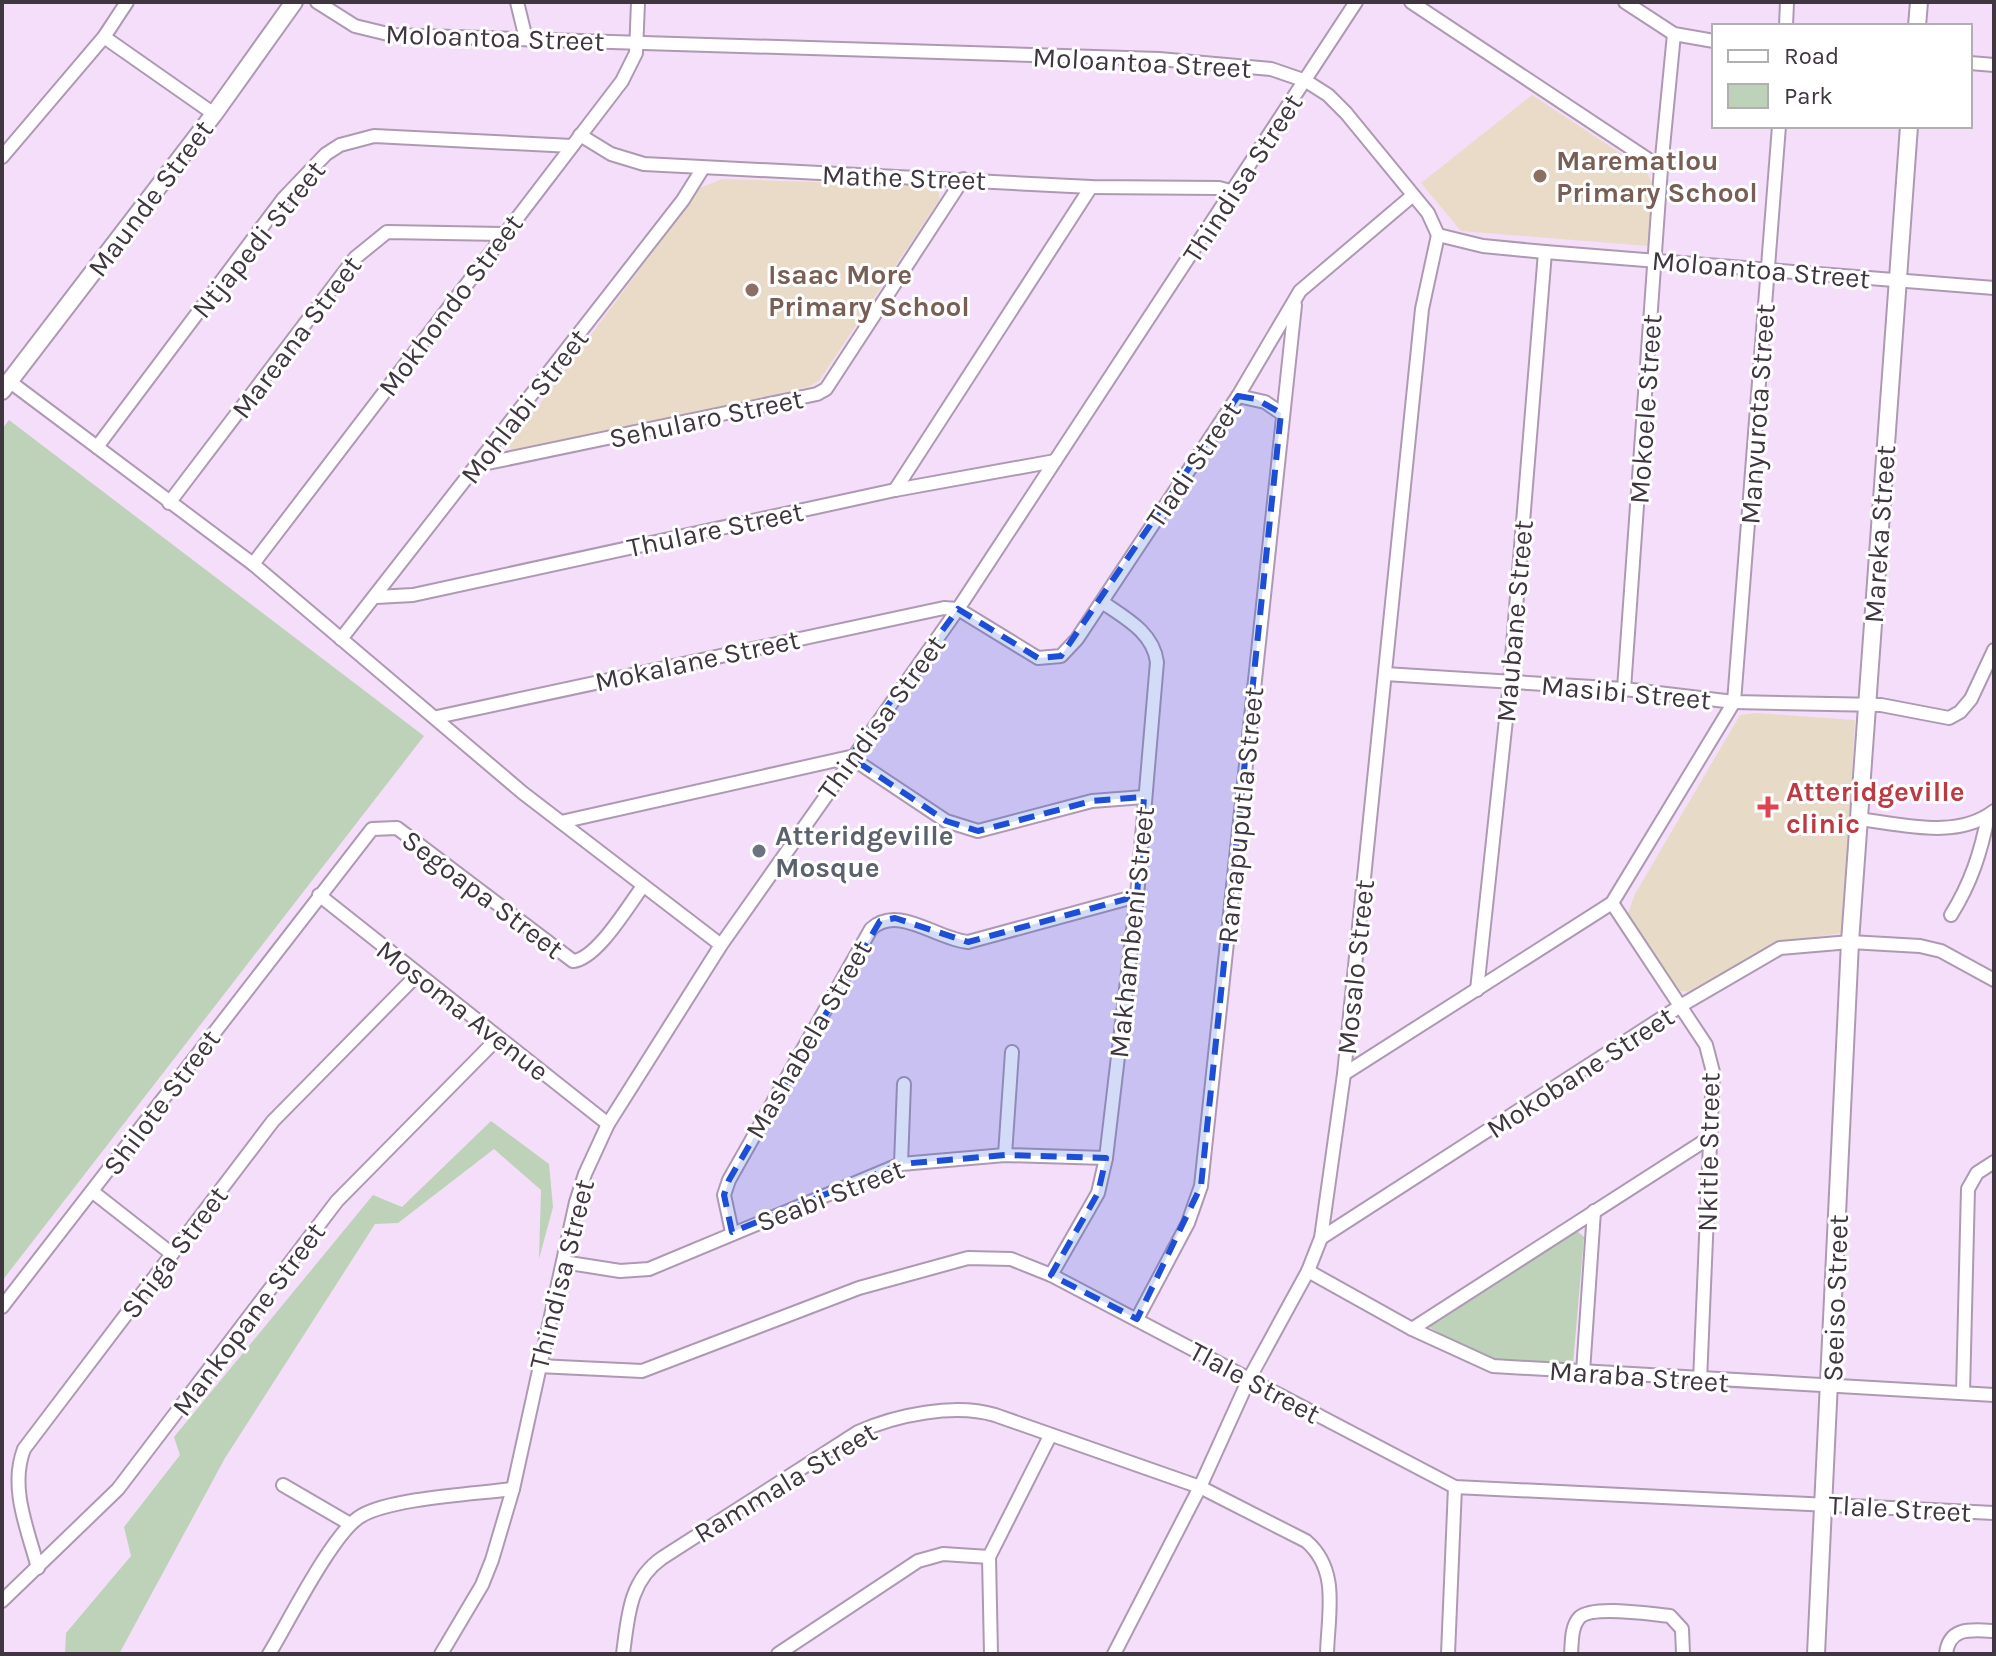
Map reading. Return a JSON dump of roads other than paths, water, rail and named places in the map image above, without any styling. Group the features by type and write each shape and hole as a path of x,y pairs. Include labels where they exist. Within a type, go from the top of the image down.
{"street":[{"path":"2,157 104,37 127,2"},
{"name":"Maunde Street","path":"6,386 214,114 294,2"},
{"name":"Moloantoa Street","path":"317,2 355,26 378,33 1203,61 1271,69 1306,81 1346,113 1428,213 1438,235 1483,246 1545,252 1994,288"},
{"path":"517,2 526,39"},
{"name":"Mokhondo Street","path":"253,564 622,81 636,53 638,2"},
{"name":"Thindisa Street","path":"441,1654 488,1571 513,1489 538,1366 585,1174 608,1124 721,945 850,757 958,609 1356,2"},
{"path":"1411,2 1661,168"},
{"path":"1625,2 1674,34 1712,41"},
{"path":"1786,24 1787,2"},
{"path":"1917,24 1919,2"},
{"name":"Mokoele Street","path":"1624,689 1657,259 1661,168 1674,34"},
{"path":"104,37 214,114"},
{"path":"1972,63 1994,65"},
{"name":"Manyurota Street","path":"1734,702 1779,128"},
{"name":"Mareka Street","path":"1850,942 1909,128"},
{"name":"Ntjapedi Street","path":"97,447 283,199 326,154 358,139 386,135 576,140"},
{"name":"Mathe Street","path":"576,140 622,159 703,168 1091,187 1219,188 1234,192"},
{"name":"Mohlabi Street","path":"341,639 683,200 703,168"},
{"name":"Sehularo Street","path":"478,465 817,394 826,389 963,179"},
{"path":"895,490 1091,187"},
{"name":"Tladi Street","path":"958,609 1028,653 1049,660 1069,649 1238,396 1307,283 1412,196"},
{"name":"Mareana Street","path":"169,503 355,258 376,237 401,230 503,234"},
{"name":"Mosalo Street","path":"1114,1654 1200,1487 1249,1379 1308,1271 1321,1238 1344,1074 1422,309 1438,235"},
{"name":"Maubane Street","path":"1477,990 1510,682 1545,252"},
{"name":"Ramapuputla Street","path":"1137,1319 1188,1223 1201,1186 1281,413 1296,298"},
{"path":"6,386 97,447 253,564 437,717 491,767 721,945"},
{"path":"1238,396 1265,402 1281,413"},
{"name":"Thulare Street","path":"376,597 428,592 895,490 1055,461"},
{"name":"Makhambeni Street","path":"1051,1275 1098,1193 1106,1158 1137,896 1156,651 1141,630 1102,602"},
{"name":"Mokalane Street","path":"437,717 929,611 958,609"},
{"name":"Masibi Street","path":"1385,674 1624,689 1734,702 1868,705 1955,717 1971,699 1994,650"},
{"path":"1344,1074 1612,903 1734,702"},
{"path":"561,822 850,757 946,821 978,831 1092,801 1144,797"},
{"path":"1858,819 1960,828 1991,814"},
{"path":"1951,915 1967,889 1991,814"},
{"name":"Segoapa Street","path":"319,895 363,837 379,826 397,828 573,961 582,960 595,950 643,886"},
{"name":"Mosoma Avenue","path":"319,895 608,1124"},
{"name":"Shilote Street","path":"2,1306 93,1192 319,895"},
{"name":"Mashabela Street","path":"732,1232 724,1195 738,1161 871,929 880,921 895,918 946,938 968,942 1137,896"},
{"name":"Nkitle Street","path":"1612,903 1682,1005 1710,1059 1713,1072 1700,1381"},
{"name":"Mokobane Street","path":"1321,1238 1682,1005 1780,948 1850,942 1920,946 1941,951 1994,980"},
{"name":"Seeiso Street","path":"1816,1654 1850,942"},
{"name":"Shiga Street","path":"38,1568 19,1495 18,1466 24,1449 283,1109 417,975"},
{"name":"Mankopane Street","path":"2,1601 137,1467 337,1201 497,1039"},
{"path":"1005,1155 1012,1052"},
{"path":"901,1164 904,1084"},
{"path":"1412,1329 1709,1138"},
{"name":"Seabi Street","path":"563,1262 620,1271 649,1269 901,1164 1005,1155 1106,1158"},
{"path":"1963,1392 1968,1189 1977,1173 1994,1162"},
{"path":"93,1192 172,1254"},
{"path":"1583,1372 1594,1211"},
{"name":"Tlale Street","path":"538,1366 642,1371 859,1288 968,1258 1011,1259 1051,1275 1137,1319 1455,1487 1994,1513"},
{"name":"Maraba Street","path":"1308,1271 1412,1329 1493,1366 1700,1381 1994,1395"},
{"name":"Rammala Street","path":"623,1654 634,1590 651,1566 858,1432 889,1421 969,1410 1200,1487 1306,1541 1318,1551 1330,1578 1327,1654"},
{"path":"991,1654 989,1557 1050,1436"},
{"path":"283,1485 350,1524"},
{"path":"1448,1654 1455,1487"},
{"path":"269,1654 350,1524 362,1514 513,1489"},
{"path":"778,1654 918,1561 943,1554 989,1557"},
{"path":"1571,1654 1575,1625 1589,1612 1670,1616 1682,1629 1683,1654"},
{"path":"1946,1654 1951,1638 1960,1631 1994,1631"}],"place":[{"name":"Marematlou Primary School","path":"1540,176"},
{"name":"Isaac More Primary School","path":"752,290"},
{"name":"Atteridgeville clinic","path":"1768,807"},
{"name":"Atteridgeville Mosque","path":"759,851"}]}
